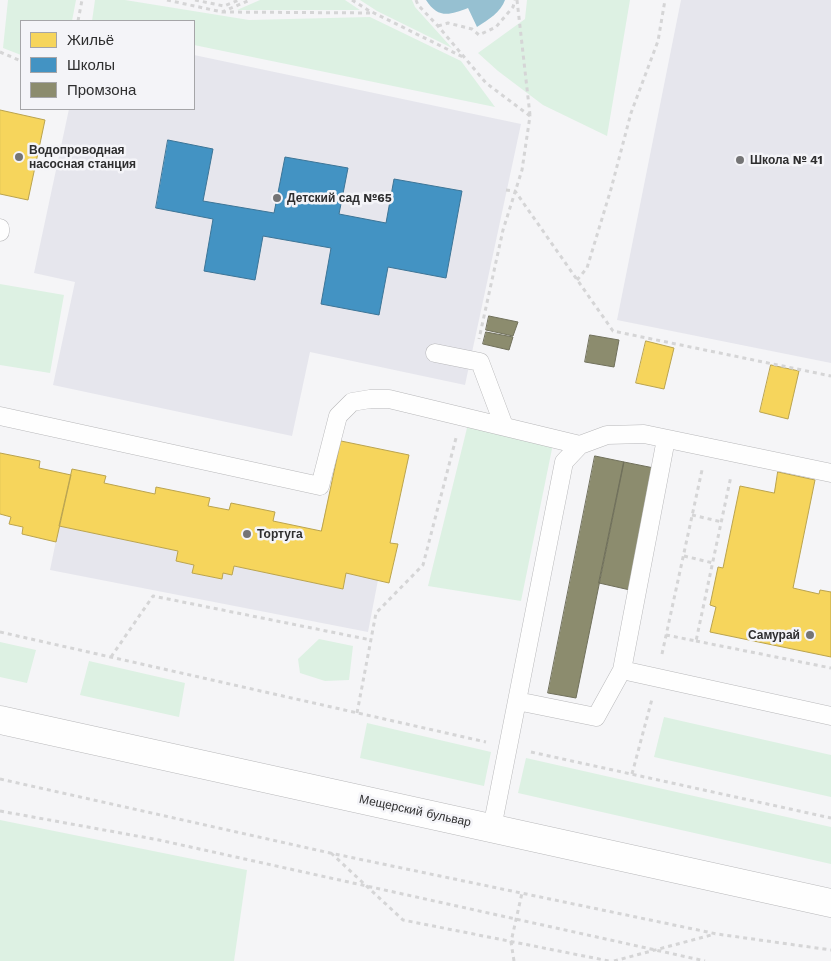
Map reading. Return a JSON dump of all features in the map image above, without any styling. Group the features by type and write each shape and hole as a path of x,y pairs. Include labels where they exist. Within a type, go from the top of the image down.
{"main road":[{"name":"Мещерский бульвар","path":"0,720 831,903"}],"lane":[{"path":"435,352 480,362 504,426"},
{"path":"0,416 320,486 338,416 352,402 370,399 390,398 580,445"},
{"path":"492,828 564,462 580,445 607,435 644,434 831,473"},
{"path":"517,701 596,717 622,670 666,438"},
{"path":"622,670 831,716"}],"path":[{"path":"78,20 82,0"},
{"path":"167,0 222,12 373,13"},
{"path":"195,0 224,6 239,0"},
{"path":"222,12 250,0"},
{"path":"352,0 373,13 465,58"},
{"path":"416,0 418,5 486,83 530,116"},
{"path":"438,26 448,23 472,29 479,35 496,26 514,7 516,0"},
{"path":"474,361 503,230 522,170 530,116 516,0"},
{"path":"577,280 587,268 611,189 631,113 658,42 665,0"},
{"path":"0,52 20,61"},
{"path":"506,190 515,191 613,331 831,376"},
{"path":"357,713 376,613 423,565 462,416"},
{"path":"632,774 657,678 707,447"},
{"path":"696,641 736,453"},
{"path":"692,515 722,522"},
{"path":"684,556 712,563"},
{"path":"111,657 153,596 371,640"},
{"path":"0,632 831,818"},
{"path":"666,635 831,668"},
{"path":"0,779 330,853 717,934 831,950"},
{"path":"0,811 159,840 705,961"},
{"path":"330,853 403,920 609,961"},
{"path":"514,961 511,942 522,893"},
{"path":"614,961 717,934"}],"shaded area":[{"name":"Школа № 41","path":"681,0 831,0 831,363 617,320"},
{"name":"Детский сад №65","path":"195,55 521,124 465,385 310,352 292,436 53,385 75,282 34,273 69,110 195,110"},
{"path":"59,526 178,551 176,561 194,565 192,573 221,579 223,573 232,575 234,566 343,589 346,573 378,580 368,632 50,570"}],"green space":[{"path":"8,0 76,0 72,20 20,20 20,55 3,48"},
{"path":"95,0 125,0 249,20 370,17 461,61 495,107 195,45 195,20 92,20"},
{"path":"260,0 345,0 360,10 237,10"},
{"path":"360,0 412,0 415,7 452,48 377,11"},
{"path":"527,0 630,0 607,136 543,105 498,71 478,53 525,19"},
{"path":"0,284 64,295 50,373 0,365"},
{"path":"468,424 553,444 521,601 428,586"},
{"path":"319,639 353,646 349,680 325,681 300,673 298,659"},
{"path":"0,642 36,650 27,683 0,677"},
{"path":"89,661 185,683 179,717 80,695"},
{"path":"664,717 831,755 831,797 654,757"},
{"path":"367,723 491,752 484,786 360,758"},
{"path":"526,758 831,827 831,864 518,793"},
{"path":"0,820 247,870 234,961 0,961"}],"water":[{"path":"426,0 505,0 490,19 477,27 468,8 445,14 435,10"}],"building: Жильё":[{"name":"Водопроводная насосная станция","path":"0,110 45,120 28,200 0,194"},
{"path":"646,341 674,348 664,389 636,383"},
{"path":"771,365 799,371 788,419 760,412"},
{"path":"341,441 409,455 390,543 398,544 389,583 346,573 343,589 234,566 232,575 223,573 222,579 192,573 194,565 176,561 178,551 59,526 72,469 106,476 104,483 155,494 156,487 210,498 208,506 229,510 231,503 275,512 273,521 321,531"},
{"path":"0,453 40,461 39,468 71,475 56,542 22,534 23,527 9,524 11,517 0,514"},
{"path":"778,472 815,480 793,588 819,594 820,590 831,592 831,657 710,632 716,607 710,605 718,567 723,568 740,486 774,493"}],"building: Школы":[{"path":"168,140 213,149 203,201 274,213 285,157 348,168 339,214 386,223 394,179 462,191 446,278 388,267 379,315 321,304 331,248 263,236 255,280 204,271 213,219 156,208"}],"building: Промзона":[{"path":"489,316 518,322 513,336 486,330"},
{"path":"486,332 513,337 509,350 483,344"},
{"path":"590,335 619,340 614,367 585,362"},
{"path":"595,456 624,462 576,698 548,693"},
{"path":"624,462 654,468 630,590 599,583"}],"place":[{"name":"Водопроводная насосная станция","path":"19,157"},
{"name":"Школа № 41","path":"740,160"},
{"name":"Детский сад №65","path":"277,198"},
{"name":"Тортуга","path":"247,534"},
{"name":"Самурай","path":"810,635"}]}
